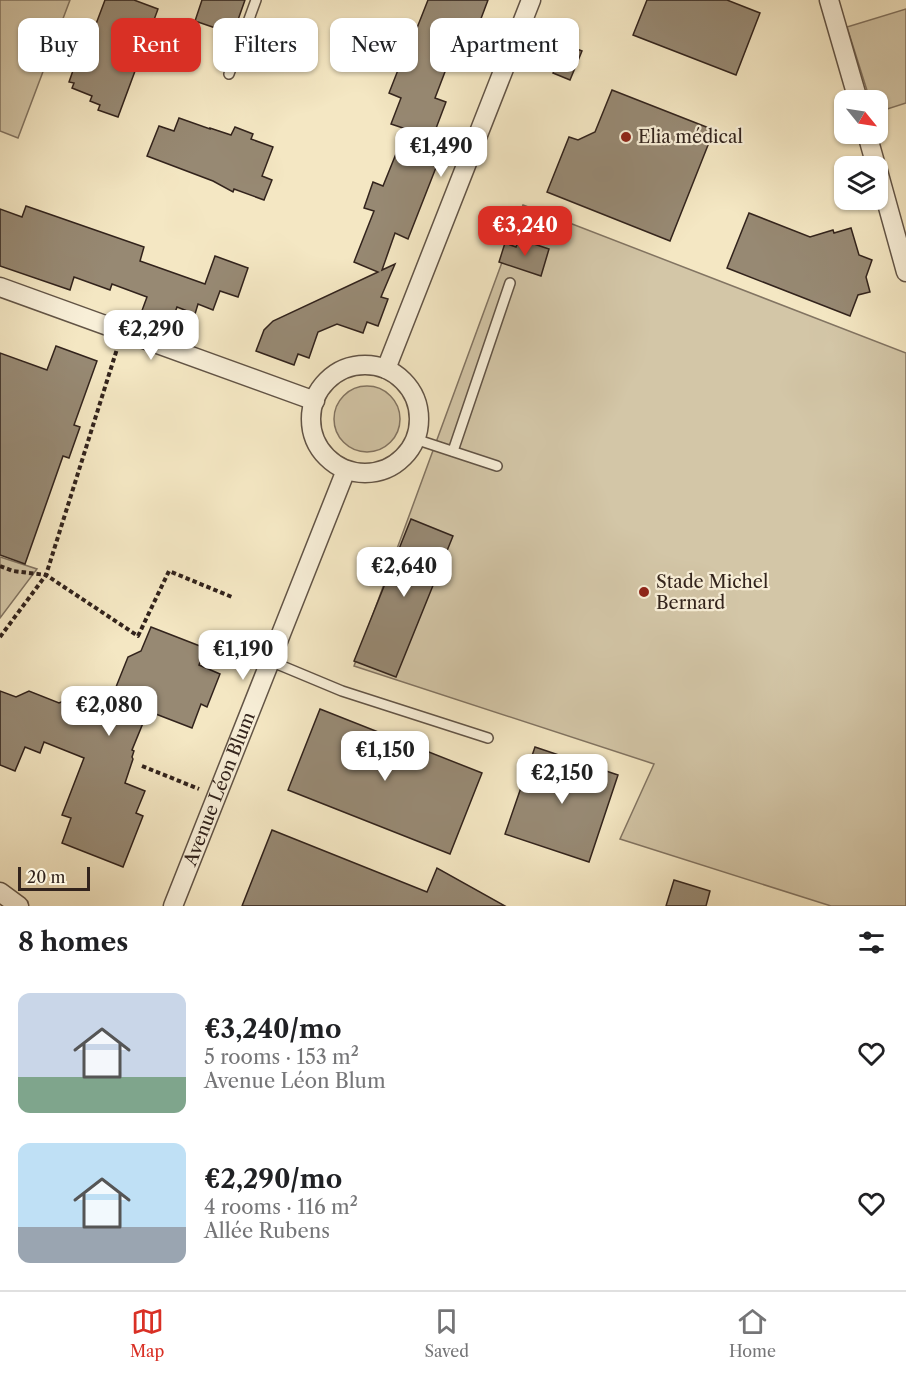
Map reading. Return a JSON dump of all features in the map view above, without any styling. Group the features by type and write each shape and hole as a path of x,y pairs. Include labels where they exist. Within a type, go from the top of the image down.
{"street":[{"path":"386,369 531,0"},
{"path":"830,0 855,90"},
{"path":"888,207 906,272"},
{"path":"0,287 315,401"},
{"path":"364,365 386,369 403,380 415,398 419,418 416,439 404,456 387,468 367,473 346,470 329,459 316,442 312,422 315,401 319,391 326,383 334,375 344,370 364,365"},
{"name":"Avenue Léon Blum","path":"173,906 346,470"},
{"path":"0,892 19,906"}],"lane":[{"path":"230,74 256,0"},
{"path":"453,451 510,283"},
{"path":"416,439 497,466"},
{"path":"270,662 342,691 488,738"}],"path":[{"path":"0,637 46,575 123,331"},
{"path":"0,566 13,571 46,575 138,636 170,571 232,597"},
{"path":"142,766 216,796"}],"shaded area":[{"path":"0,0 70,0 63,18 18,18 18,72 43,72 18,138 0,131"},
{"path":"906,9 906,103 888,109 888,90 867,90 847,27"},
{"name":"Stade Michel Bernard","path":"523,205 906,353 906,906 831,906 620,839 654,764 354,666"},
{"path":"373,386 391,395 398,406 400,419 398,432 391,443 380,450 361,452 343,443 336,432 334,413 343,395 354,388"},
{"path":"0,557 37,569 0,618"}],"building":[{"path":"105,0 134,0 158,9 155,18 111,18 111,72 135,72 118,117 98,110 100,105 90,101 92,96 72,88 74,83 69,82 72,72 99,72 98,18"},
{"path":"202,0 245,0 239,18 213,18 213,27 201,23 201,18 196,18"},
{"path":"428,0 488,0 481,18 430,18 430,72 445,72 435,98 446,102 424,160 437,165 408,239 395,233 382,270 395,264 381,297 388,299 378,326 367,322 363,333 337,324 318,332 309,358 298,354 294,365 256,351 264,330 273,321 378,272 354,262 374,211 364,208 373,182 383,186 406,129 391,124 401,98 389,93 397,72 418,72 418,25"},
{"path":"647,0 727,0 760,13 736,75 633,35"},
{"path":"553,72 573,72 570,80"},
{"path":"612,90 714,130 670,241 547,192 569,137 578,140 595,132"},
{"path":"179,118 231,135 235,127 253,134 251,139 273,147 262,176 272,180 264,200 234,189 233,192 213,181 147,156 159,126 174,131"},
{"path":"26,206 144,247 140,261 205,284 215,256 248,268 238,297 220,291 213,310 198,304 195,314 177,307 170,326 140,316 147,297 112,284 110,290 74,277 70,290 0,266 0,209 22,217"},
{"path":"749,213 810,237 833,230 834,233 851,228 859,255 872,260 866,277 870,292 858,295 850,316 727,268"},
{"path":"519,239 549,249 541,276 499,262 505,243 516,247"},
{"path":"56,346 97,361 74,425 80,427 69,458 63,456 25,564 0,555 0,353 47,370"},
{"path":"411,519 453,536 396,677 354,661"},
{"path":"151,627 205,648 199,665 220,674 207,707 201,704 192,728 148,711 132,750 134,751 133,759 125,783 145,791 136,813 143,816 123,867 62,843 71,818 62,815 84,758 44,742 40,753 25,747 15,771 0,765 0,691 16,697 29,691 59,703 82,693 92,697 116,687 128,657 141,651"},
{"path":"320,709 482,773 450,854 288,790"},
{"path":"535,747 618,775 589,862 505,834"},
{"path":"272,830 427,892 437,868 505,906 242,906"},
{"path":"674,880 710,891 706,906 666,906"}],"place":[{"name":"Elia médical","path":"626,137"},
{"name":"Stade Michel Bernard","path":"644,592"}]}
